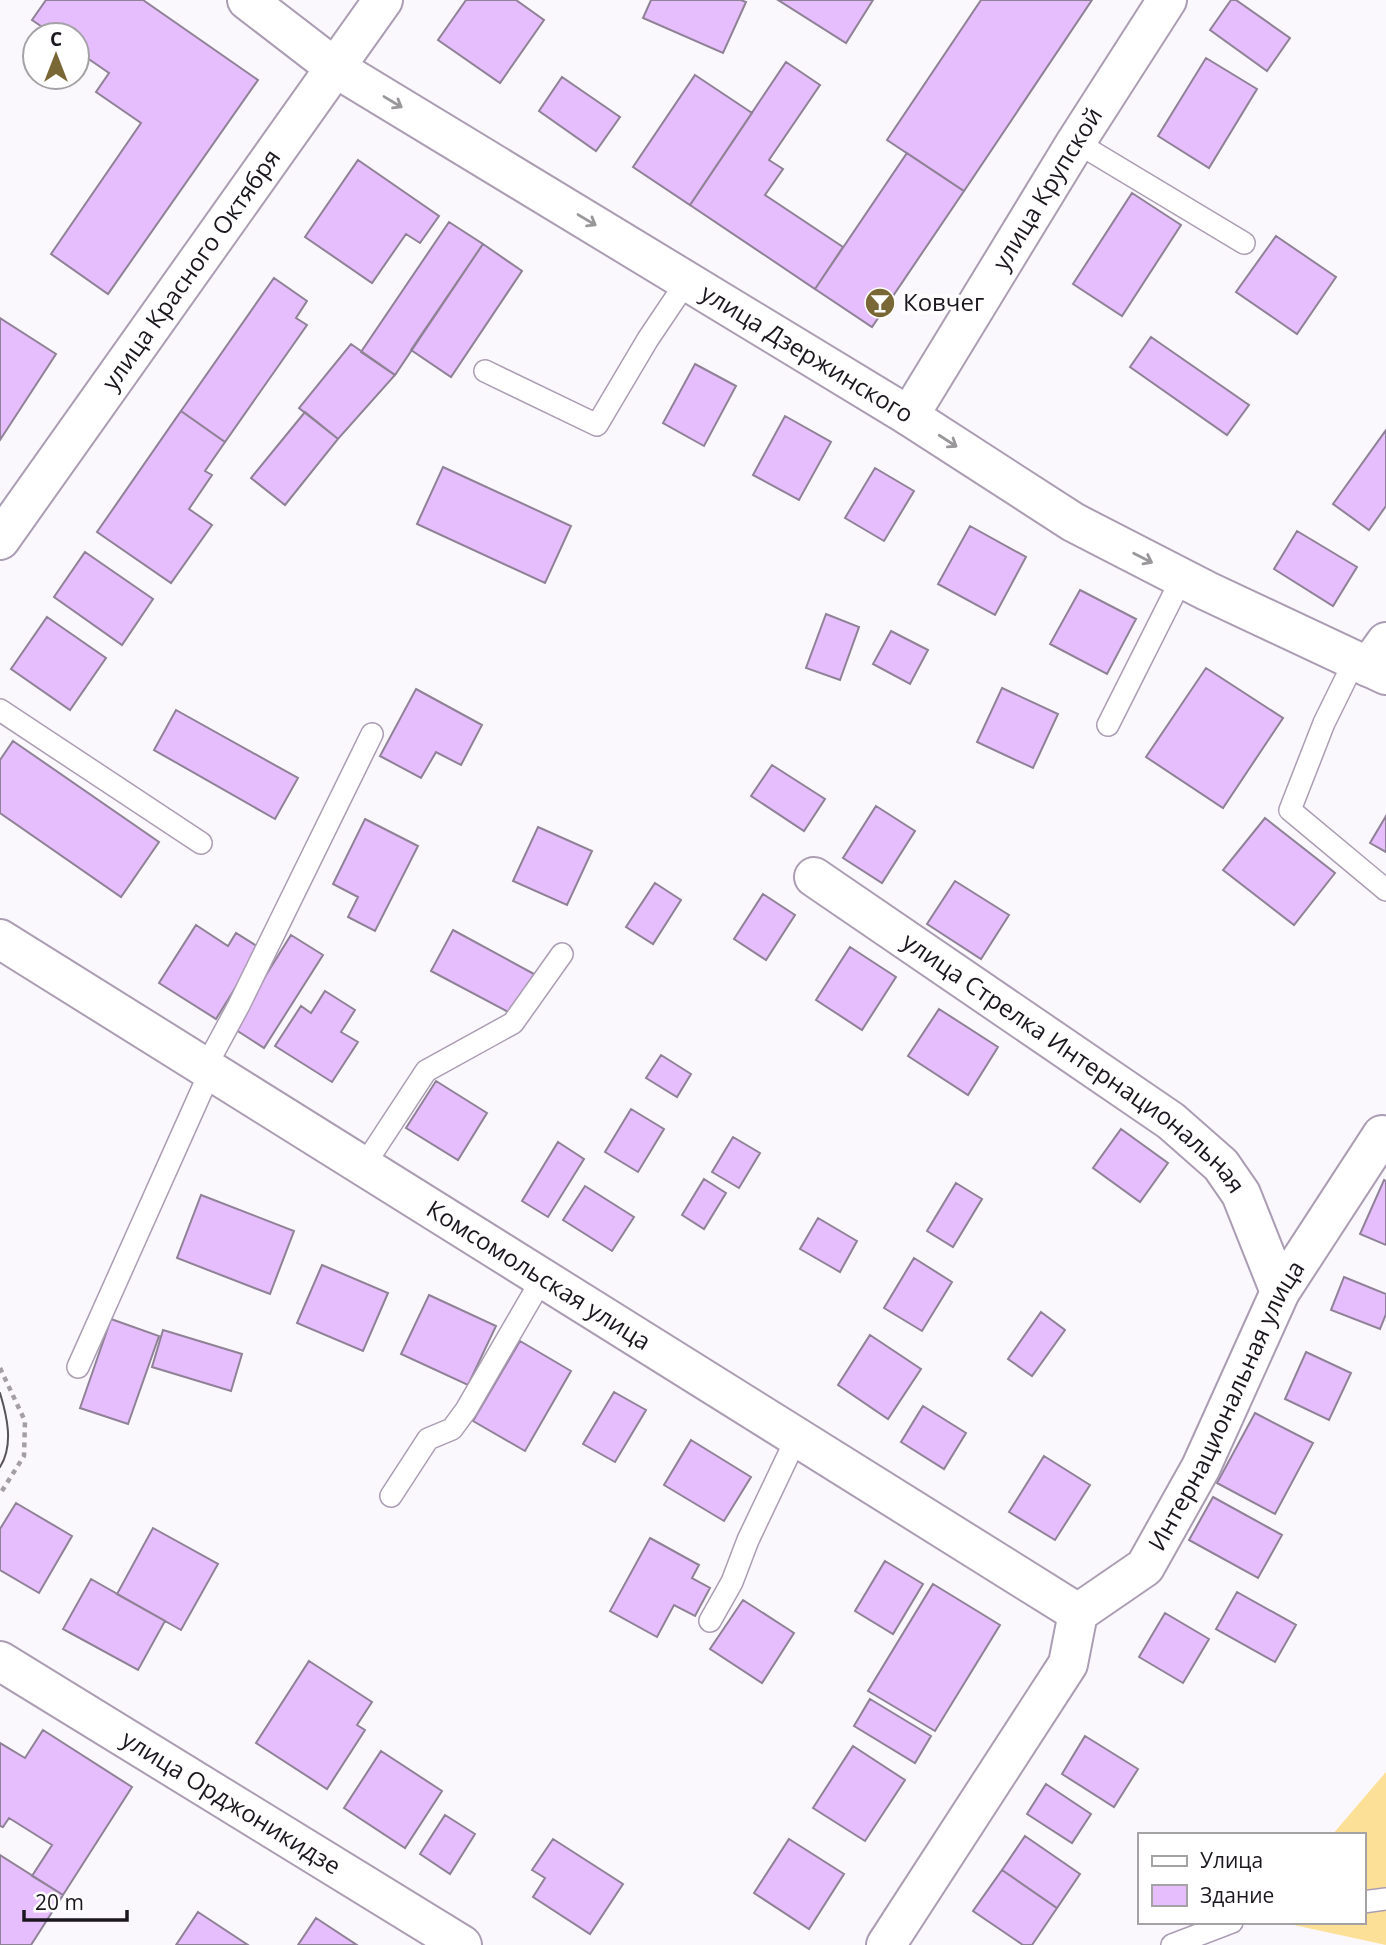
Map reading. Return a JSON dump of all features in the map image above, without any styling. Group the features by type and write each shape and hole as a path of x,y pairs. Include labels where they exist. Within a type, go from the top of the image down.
{"street":[{"name":"улица Дзержинского","path":"247,0 334,67 909,416 1073,522 1182,578 1374,661"},
{"name":"улица Красного Октября","path":"0,540 383,0"},
{"name":"улица Крупской","path":"909,416 1076,142 1167,0"},
{"name":"улица Стрелка Интернациональная","path":"814,877 1171,1121 1222,1165 1241,1194 1280,1292"},
{"name":"Комсомольская улица","path":"0,939 1078,1613"},
{"name":"Интернациональная улица","path":"1078,1613 1146,1567 1201,1467 1280,1292 1382,1135"},
{"path":"892,1943 1068,1664 1078,1613"},
{"name":"улица Орджоникидзе","path":"0,1661 462,1945"}],"lane":[{"path":"1076,142 1244,243"},
{"path":"485,372 597,425 648,339 687,281"},
{"path":"1108,725 1182,578"},
{"path":"1374,661 1324,723 1290,810 1386,890"},
{"path":"0,710 201,843"},
{"path":"78,1367 207,1070 372,734"},
{"path":"363,1167 426,1071 513,1023 562,954"},
{"path":"391,1496 428,1439 452,1430 467,1410 542,1279"},
{"path":"710,1621 732,1582 748,1540 797,1437"},
{"path":"1365,1902 1386,1899"},
{"path":"1172,1945 1227,1924"}],"path":[{"path":"0,1368 25,1421 24,1457 0,1494"}],"shaded area":[{"path":"1386,1772 1386,1945 1289,1924 1365,1924 1365,1833 1334,1833"}],"building":[{"path":"46,0 143,0 258,80 108,294 51,254 141,123 96,92 109,73 91,61 91,21 32,20"},
{"path":"466,0 516,0 544,20 500,83 438,40"},
{"path":"651,0 746,2 723,53 643,18"},
{"path":"778,0 873,0 846,43"},
{"path":"981,0 1092,0 964,191 887,140"},
{"path":"1231,0 1236,0 1290,38 1267,71 1210,30"},
{"path":"1206,58 1257,89 1209,168 1158,136"},
{"path":"786,62 820,85 769,160 783,169 765,195 843,247 815,289 690,205"},
{"path":"695,75 752,113 690,205 633,167"},
{"path":"562,77 620,117 596,151 539,111"},
{"path":"907,153 964,191 872,327 815,289"},
{"path":"358,160 439,216 420,243 406,234 372,283 305,237"},
{"path":"1132,193 1181,225 1122,316 1073,284"},
{"path":"449,222 483,244 395,375 361,352"},
{"path":"1276,236 1336,277 1297,334 1236,292"},
{"path":"483,244 522,271 451,377 411,350"},
{"path":"274,278 307,301 296,318 307,325 225,442 181,411"},
{"path":"0,318 56,354 0,440"},
{"path":"1151,337 1249,405 1227,435 1130,367"},
{"path":"351,344 395,375 338,439 299,408"},
{"path":"695,364 736,386 704,446 663,423"},
{"path":"181,411 225,442 205,471 212,475 189,509 212,525 171,583 97,532"},
{"path":"305,412 338,439 285,505 251,478"},
{"path":"785,416 831,442 799,500 753,475"},
{"path":"1386,430 1386,506 1369,530 1333,504"},
{"path":"443,467 571,526 545,583 417,524"},
{"path":"875,468 914,491 884,541 845,518"},
{"path":"970,526 1026,557 995,615 938,584"},
{"path":"1297,531 1357,567 1333,606 1274,569"},
{"path":"85,552 153,599 122,645 54,597"},
{"path":"1080,590 1136,619 1107,674 1050,644"},
{"path":"826,614 859,627 840,680 806,668"},
{"path":"47,617 106,658 70,710 11,669"},
{"path":"891,631 928,650 910,684 873,664"},
{"path":"1206,668 1283,718 1223,808 1146,757"},
{"path":"1002,688 1058,714 1033,768 977,742"},
{"path":"416,689 482,725 461,765 436,752 421,778 380,756"},
{"path":"176,710 298,778 275,819 154,750"},
{"path":"13,741 159,842 121,897 0,813 0,760"},
{"path":"772,765 825,799 804,831 751,796"},
{"path":"876,806 915,831 882,883 843,858"},
{"path":"1386,816 1386,852 1370,843"},
{"path":"1265,818 1335,873 1294,925 1223,870"},
{"path":"365,819 418,846 375,931 348,917 358,897 333,884"},
{"path":"538,827 592,851 567,905 513,881"},
{"path":"955,881 1009,915 981,959 927,924"},
{"path":"655,883 681,900 653,944 626,927"},
{"path":"763,894 795,915 766,960 734,939"},
{"path":"196,925 228,946 236,933 260,948 216,1019 159,983"},
{"path":"453,930 534,974 512,1014 431,971"},
{"path":"291,935 323,955 264,1048 233,1028"},
{"path":"850,947 896,977 862,1030 816,1000"},
{"path":"325,991 355,1010 341,1032 358,1042 332,1082 275,1046 301,1006 311,1013"},
{"path":"939,1009 998,1047 968,1095 908,1056"},
{"path":"661,1055 691,1074 677,1097 646,1078"},
{"path":"436,1081 487,1113 458,1160 406,1128"},
{"path":"631,1109 664,1129 638,1172 605,1152"},
{"path":"1121,1129 1168,1163 1140,1202 1093,1168"},
{"path":"733,1137 760,1153 739,1188 712,1172"},
{"path":"558,1142 584,1159 548,1217 522,1201"},
{"path":"704,1179 726,1193 704,1229 682,1215"},
{"path":"1384,1180 1386,1181 1386,1245 1360,1234"},
{"path":"956,1183 982,1199 953,1247 927,1231"},
{"path":"585,1186 634,1217 612,1251 563,1220"},
{"path":"201,1195 294,1231 270,1294 177,1258"},
{"path":"818,1218 857,1241 840,1272 800,1249"},
{"path":"914,1258 952,1282 922,1331 884,1308"},
{"path":"322,1265 388,1293 363,1351 297,1323"},
{"path":"1344,1277 1386,1294 1386,1314 1380,1329 1331,1310"},
{"path":"429,1295 496,1326 468,1385 401,1354"},
{"path":"1041,1312 1065,1330 1032,1376 1008,1359"},
{"path":"111,1319 159,1336 128,1424 80,1408"},
{"path":"163,1330 242,1354 231,1391 152,1367"},
{"path":"870,1335 921,1369 888,1419 838,1385"},
{"path":"520,1341 571,1371 525,1451 473,1421"},
{"path":"1306,1352 1351,1373 1329,1420 1285,1399"},
{"path":"614,1392 646,1410 615,1462 583,1444"},
{"path":"923,1406 966,1433 944,1469 901,1442"},
{"path":"1255,1413 1313,1443 1275,1514 1217,1483"},
{"path":"691,1440 751,1477 724,1521 664,1485"},
{"path":"1044,1456 1090,1485 1055,1540 1009,1512"},
{"path":"1213,1497 1282,1535 1258,1578 1189,1540"},
{"path":"16,1503 72,1536 39,1593 0,1570 0,1529"},
{"path":"153,1528 218,1564 181,1630 117,1594"},
{"path":"650,1538 699,1565 692,1578 710,1588 695,1616 674,1605 657,1637 610,1611"},
{"path":"885,1561 923,1584 893,1634 855,1611"},
{"path":"91,1579 165,1621 138,1670 63,1629"},
{"path":"933,1584 1000,1625 935,1731 868,1691"},
{"path":"1237,1592 1296,1625 1275,1662 1216,1629"},
{"path":"743,1600 794,1633 762,1683 710,1649"},
{"path":"1165,1613 1209,1639 1183,1683 1139,1657"},
{"path":"309,1661 372,1702 357,1725 365,1730 327,1789 256,1743"},
{"path":"870,1699 931,1736 915,1763 854,1726"},
{"path":"43,1730 132,1787 63,1895 32,1876 52,1845 9,1818 3,1827 0,1826 0,1743 25,1758"},
{"path":"1085,1736 1138,1769 1114,1807 1062,1774"},
{"path":"853,1746 905,1780 865,1841 813,1808"},
{"path":"381,1751 442,1791 405,1848 344,1808"},
{"path":"1046,1784 1091,1814 1072,1843 1027,1814"},
{"path":"445,1815 475,1834 450,1874 420,1854"},
{"path":"1025,1836 1080,1874 1057,1908 1002,1870"},
{"path":"553,1839 623,1884 590,1934 533,1897 545,1878 532,1870"},
{"path":"789,1839 844,1874 809,1929 754,1893"},
{"path":"0,1855 63,1895 31,1945 0,1945"},
{"path":"1002,1870 1057,1908 1032,1945 1023,1945 973,1911"},
{"path":"198,1912 248,1945 176,1945"},
{"path":"316,1918 357,1945 298,1945"}],"tram line":[{"path":"0,1393 7,1421 8,1440 0,1467"}],"place":[{"name":"Ковчег","path":"880,303"}]}
